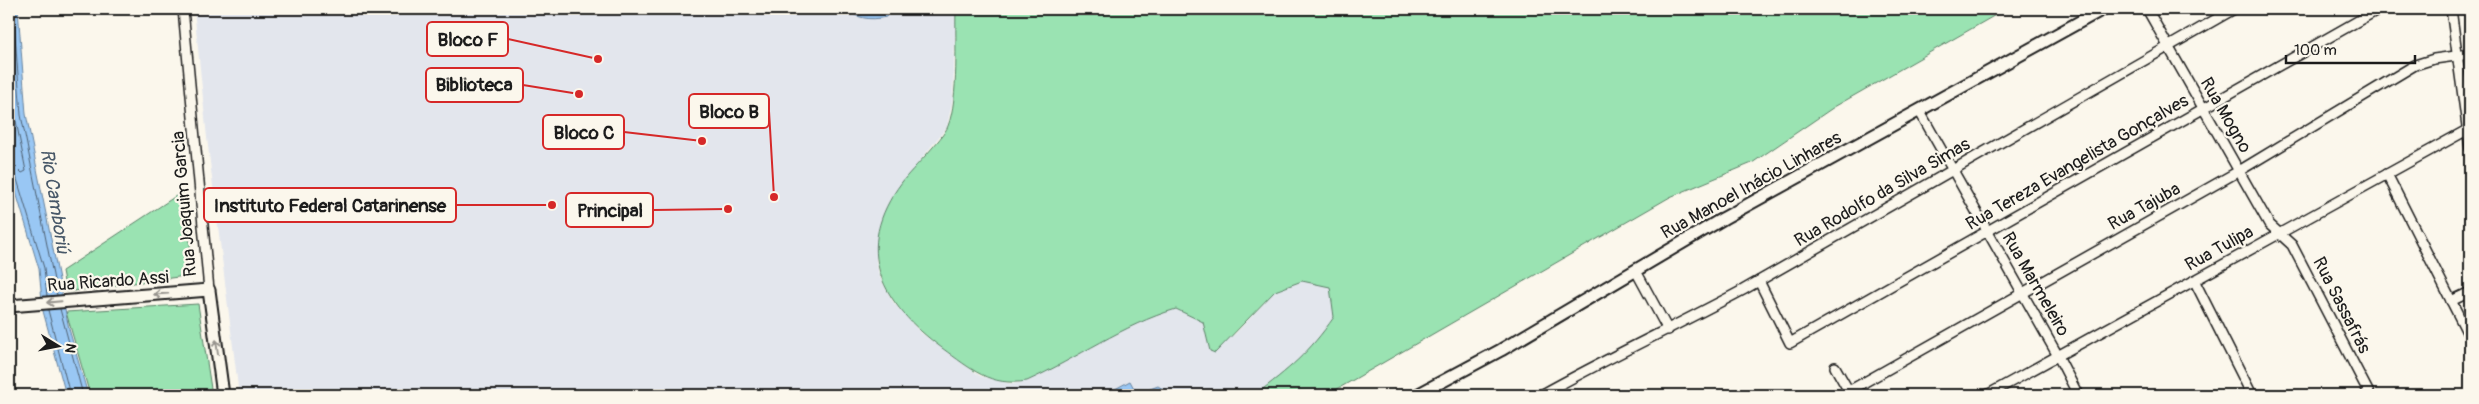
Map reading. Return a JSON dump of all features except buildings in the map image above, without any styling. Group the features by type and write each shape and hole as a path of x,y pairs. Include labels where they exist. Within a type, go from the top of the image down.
{"main road":[{"name":"Rua Manoel Inácio Linhares","path":"1417,395 1501,350 1724,218 1920,112 2103,9"},
{"name":"Rua Ricardo Assi","path":"9,306 209,290"},
{"name":"Rua Joaquim Garcia","path":"209,290 223,395"}],"street":[{"name":"Rua Joaquim Garcia","path":"183,9 209,290"},
{"name":"Rua Mogno","path":"2147,9 2268,224 2280,234"},
{"name":"Rua Rodolfo da Silva Simas","path":"1541,395 1604,360 1668,330 1759,281 2169,48 2234,9"},
{"name":"Rua Tereza Evangelista Gonçalves","path":"1759,281 1790,343 2379,9"},
{"path":"2451,9 2470,148"},
{"name":"Rua Tajuba","path":"1850,393 2022,293 2239,171 2415,65 2457,55 2470,54"},
{"name":"Rua Marmeleiro","path":"1920,112 2058,356 2078,395"},
{"name":"Rua Tulipa","path":"1989,395 2467,130"},
{"path":"2387,174 2470,338"},
{"name":"Rua Sassafrás","path":"2280,234 2292,245 2370,395"},
{"path":"1636,271 1668,330"},
{"path":"2194,280 2252,395"},
{"path":"2451,301 2470,292"},
{"path":"1836,367 1850,393"}],"shaded area":[{"path":"194,9 956,9 953,98 947,127 902,183 878,229 876,260 879,275 893,302 920,332 980,376 1012,384 1027,381 1120,330 1148,317 1176,309 1203,322 1210,351 1235,334 1275,291 1302,281 1331,287 1334,317 1316,343 1296,364 1255,395 239,395 207,138"}],"green space":[{"path":"956,9 2006,9 1834,107 1752,163 1670,197 1327,395 1255,395 1298,360 1316,341 1334,317 1330,287 1302,281 1275,291 1215,353 1210,351 1203,322 1176,309 1137,324 1027,381 1014,382 991,379 972,369 921,331 903,313 890,294 880,274 876,253 878,230 887,207 902,182 934,146 948,126 954,100"},
{"path":"185,190 193,275 66,292 62,271"},
{"path":"198,304 212,395 90,395 66,312"}],"water":[{"path":"9,9 18,9 26,114 69,329 88,395 66,395 43,311 39,269 9,169"},
{"path":"843,9 891,9 886,17 869,19 859,17"},
{"path":"1130,381 1137,394 1158,386 1168,392 1169,395 1104,395"}],"place":[{"name":"Bloco F","path":"598,59"},
{"name":"Biblioteca","path":"579,94"},
{"name":"Bloco C","path":"702,141"},
{"name":"Bloco B","path":"774,197"},
{"name":"Instituto Federal Catarinense","path":"552,205"},
{"name":"Principal","path":"728,209"}],"water label":[{"name":"Rio Camboriú","path":"56,201"}]}
